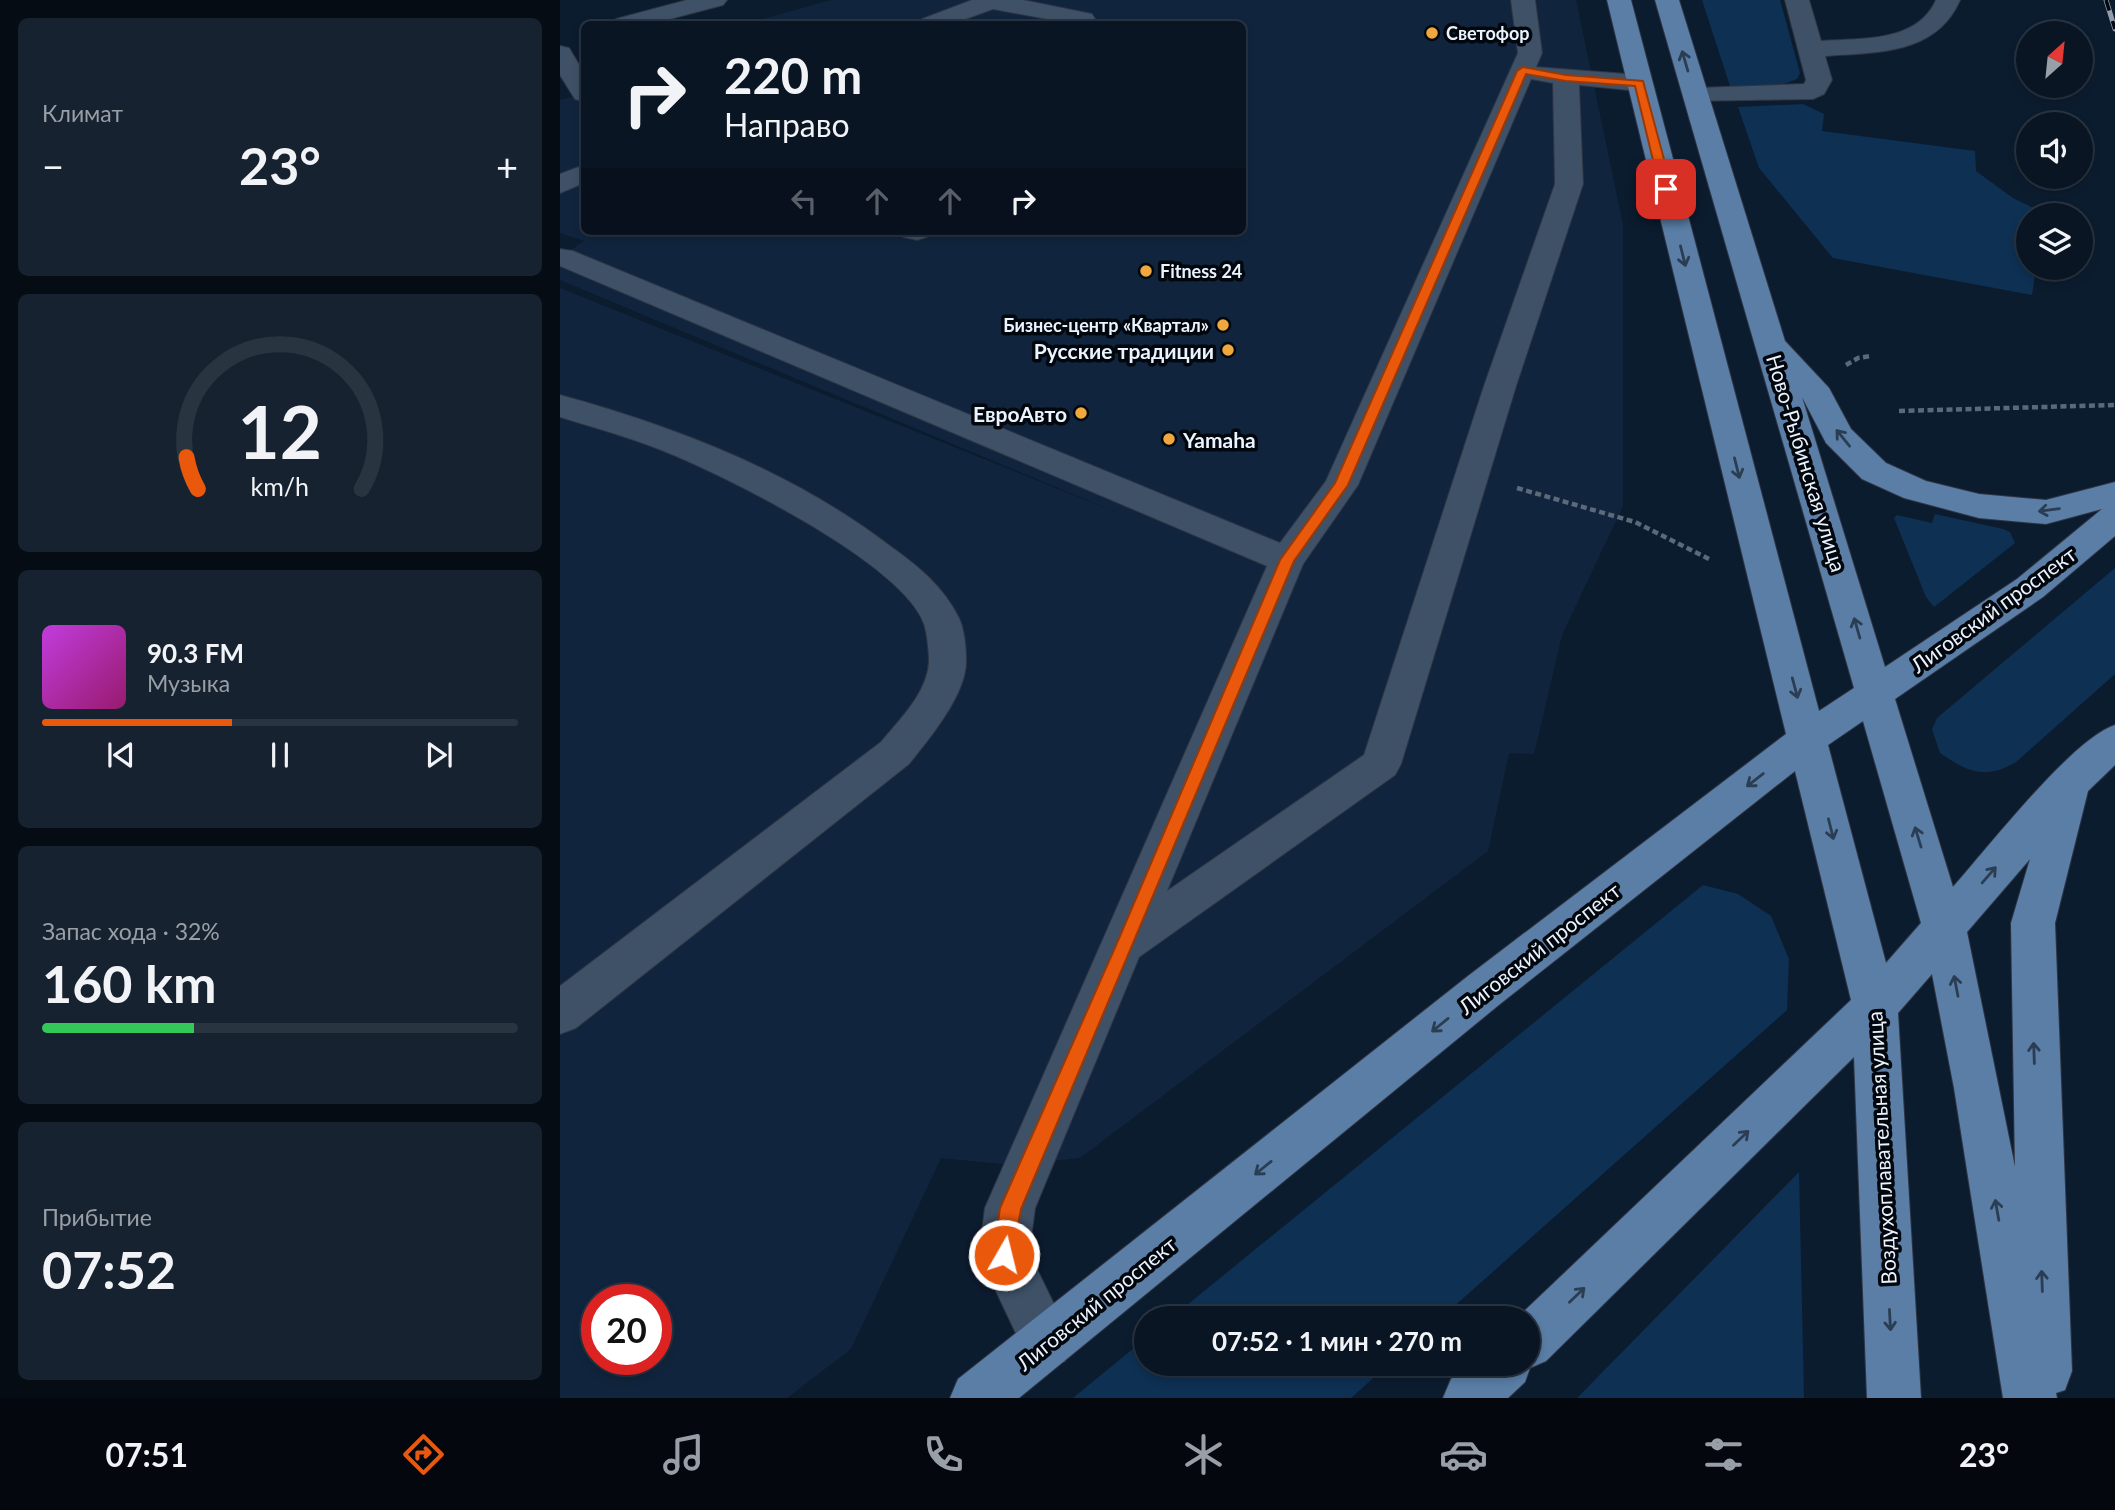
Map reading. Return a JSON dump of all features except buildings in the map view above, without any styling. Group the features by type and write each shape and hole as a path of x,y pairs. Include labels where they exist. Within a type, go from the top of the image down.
{"main road":[{"path":"1619,0 1809,738"},
{"name":"Ново-Рыбинская улица","path":"1667,0 1944,926"},
{"path":"1770,342 1818,395 1838,435 1874,471 1884,476 1916,490 1979,506 2046,512 2115,494"},
{"name":"Лиговский проспект","path":"977,1398 1484,990 1809,738 2030,588 2115,517"},
{"name":"Воздухоплавательная улица","path":"1809,738 1875,1007 1894,1398"},
{"path":"1540,1330 1875,1007 2074,779 2115,741"},
{"path":"2047,1398 2033,1016 2033,923 2052,847 2074,779"},
{"path":"1944,926 1977,1088 2030,1398"},
{"path":"1470,1398 1493,1376"}],"street":[{"path":"636,21 715,0"},
{"path":"1082,21 1099,0"},
{"path":"1047,1343 1004,1255 1010,1208 1126,943 1287,560 1341,485 1531,53 1522,0"},
{"path":"1696,96 1804,94 1815,89 1819,80 1797,0"},
{"path":"1811,49 1909,40 1939,22 1948,0"},
{"path":"941,21 991,1 1077,21"},
{"path":"564,45 581,87"},
{"path":"1523,71 1566,78 1639,83"},
{"path":"1126,943 1381,764 1472,475 1569,184 1566,78"},
{"path":"560,185 581,174"},
{"path":"563,257 1287,560"},
{"path":"560,406 668,440 783,492 860,541 918,585 943,621 948,662 932,707 895,752 560,1013"}],"path":[{"path":"1899,411 1932,407 2056,408 2115,405"},
{"path":"1472,475 1634,522 1716,562"}],"shaded area":[{"path":"831,0 1576,0 1623,225 1623,506 1562,635 1534,754 1509,753 1488,851 1080,1158 1013,1165 941,1158 851,1349 787,1398 560,1398 560,288 1130,518 560,280 560,258 584,241 560,233 560,100 581,95 581,235 1246,235 1246,21 756,21"},
{"path":"1702,0 1780,0 1800,73 1797,79 1775,87 1730,86"},
{"path":"1803,104 1824,114 1822,131 1975,151 1976,171 2023,203 2016,203 2016,280 2034,280 2032,295 1833,258 1759,168 1738,107"},
{"path":"1935,514 2003,529 2010,532 2015,543 1934,607 1926,597 1894,518 1897,515 1932,523"},
{"path":"2115,568 2115,674 2016,762 2005,768 1986,772 1968,769 1940,753 1932,729 1937,718"},
{"path":"1703,885 1738,894 1771,916 1789,959 1787,1010 1454,1306 1186,1306"},
{"path":"1799,1172 1804,1398 1577,1398"},
{"path":"1134,1348 1134,1376 1376,1376 1351,1398 1073,1398"}],"railway":[{"path":"2106,0 2115,29"}],"place":[{"name":"Светофор","path":"1432,33"},
{"name":"Fitness 24","path":"1146,271"},
{"name":"Бизнес-центр «Квартал»","path":"1223,325"},
{"name":"Русские традиции","path":"1228,350"},
{"name":"ЕвроАвто","path":"1081,413"},
{"name":"Yamaha","path":"1169,439"}],"route":[{"path":"1004,1255 1010,1208 1126,943 1287,560 1341,485 1523,71 1566,78 1639,83 1666,189"}]}
